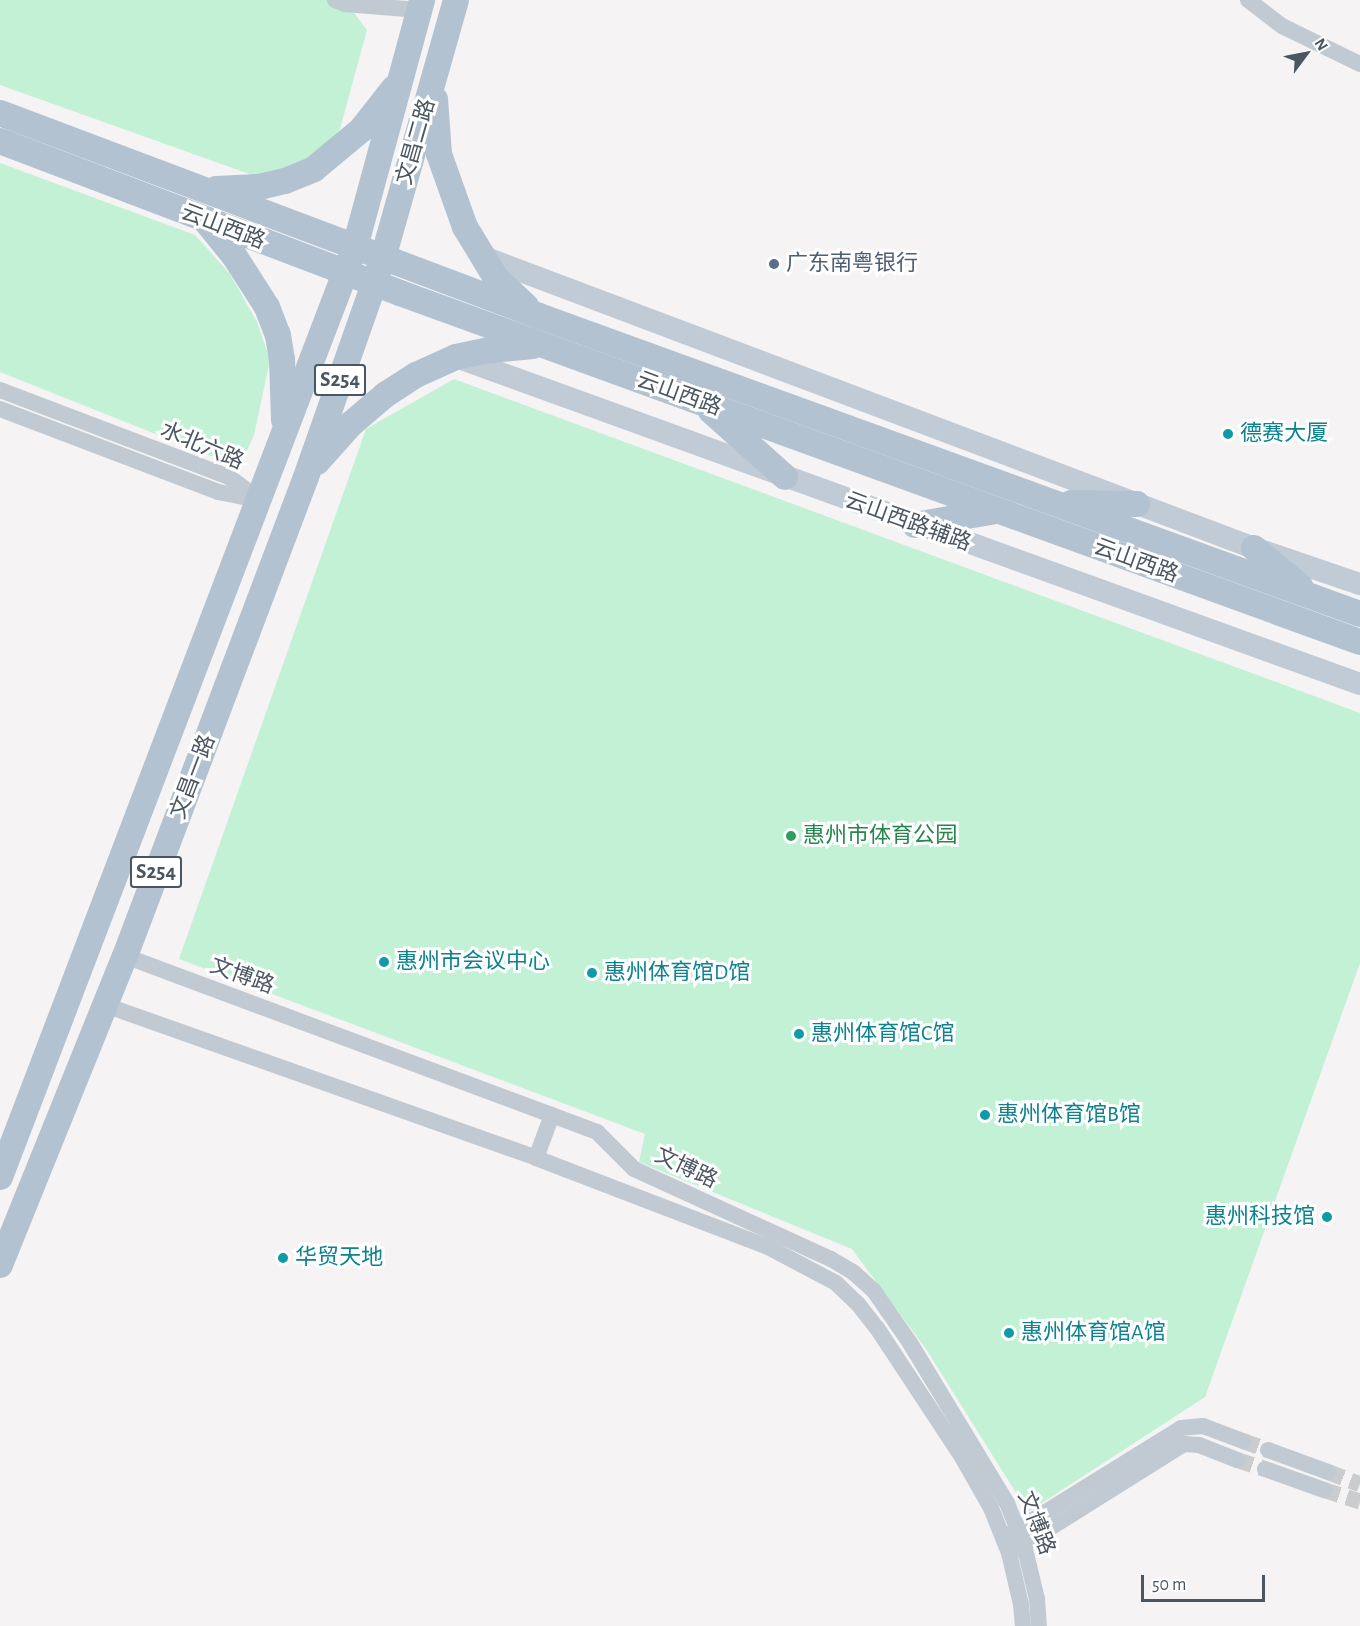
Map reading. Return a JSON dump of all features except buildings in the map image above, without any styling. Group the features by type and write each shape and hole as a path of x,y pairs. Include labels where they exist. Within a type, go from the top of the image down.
{"main road":[{"name":"文昌二路","path":"375,284 456,0"},
{"name":"文昌二路","path":"355,247 402,77 413,3"},
{"path":"435,75 435,117 439,153 465,227 481,256 516,299 539,316"},
{"path":"201,189 259,188 285,181 314,169 361,130 402,77"},
{"name":"云山西路","path":"0,113 539,316 1360,614"},
{"name":"云山西路","path":"0,141 345,273 1360,642"},
{"path":"206,220 253,282 267,307 278,335 282,359 284,436"},
{"name":"文昌一路","path":"0,1177 355,247"},
{"path":"481,256 1254,548 1360,584"},
{"name":"文昌一路","path":"0,1265 125,956 306,477 375,284"},
{"path":"306,477 351,424 385,395 416,375 456,357 490,350 543,345"},
{"name":"云山西路辅路","path":"456,357 915,525 1360,684"},
{"path":"702,403 785,477"},
{"path":"1050,503 1137,504"},
{"path":"915,525 999,511"},
{"path":"1254,548 1314,598"}],"street":[{"path":"335,0 345,4 413,3"},
{"path":"1248,0 1282,26 1360,64"},
{"name":"水北六路","path":"0,390 229,477 260,500"},
{"name":"水北六路","path":"0,410 218,492 260,500"},
{"name":"文博路","path":"125,956 597,1132 634,1169 831,1259 853,1272 874,1291 910,1343 1007,1503 1024,1545 1037,1599 1039,1626"},
{"name":"文博路","path":"105,1005 536,1158 768,1246 836,1284 858,1305 877,1329 962,1457 991,1508 1006,1546 1021,1604 1023,1626"},
{"path":"536,1158 552,1115"},
{"path":"1006,1546 1016,1529 1181,1428 1203,1426 1243,1441"},
{"path":"1006,1546 1024,1545 1184,1444 1199,1445 1237,1460"},
{"path":"1268,1450 1328,1472"},
{"path":"1265,1469 1324,1490"}],"green space":[{"path":"0,0 341,0 346,2 367,30 340,129 320,158 282,175 255,176 0,85"},
{"path":"0,163 195,235 230,274 257,322 270,360 254,435 245,455 211,456 0,372"},
{"name":"惠州市体育公园","path":"454,379 1360,713 1360,963 1205,1397 1028,1512 926,1349 852,1249 639,1162 645,1134 179,959 366,429"}],"tunnel":[{"path":"1243,1441 1268,1450"},
{"path":"1237,1460 1265,1469"},
{"path":"1328,1472 1360,1484"},
{"path":"1324,1490 1360,1502"}],"place":[{"name":"广东南粤银行","path":"774,264"},
{"name":"德赛大厦","path":"1228,434"},
{"name":"惠州市体育公园","path":"791,836"},
{"name":"惠州市会议中心","path":"384,962"},
{"name":"惠州体育馆D馆","path":"592,973"},
{"name":"惠州体育馆C馆","path":"799,1034"},
{"name":"惠州体育馆B馆","path":"985,1115"},
{"name":"惠州科技馆","path":"1327,1217"},
{"name":"华贸天地","path":"283,1258"},
{"name":"惠州体育馆A馆","path":"1009,1333"}]}
